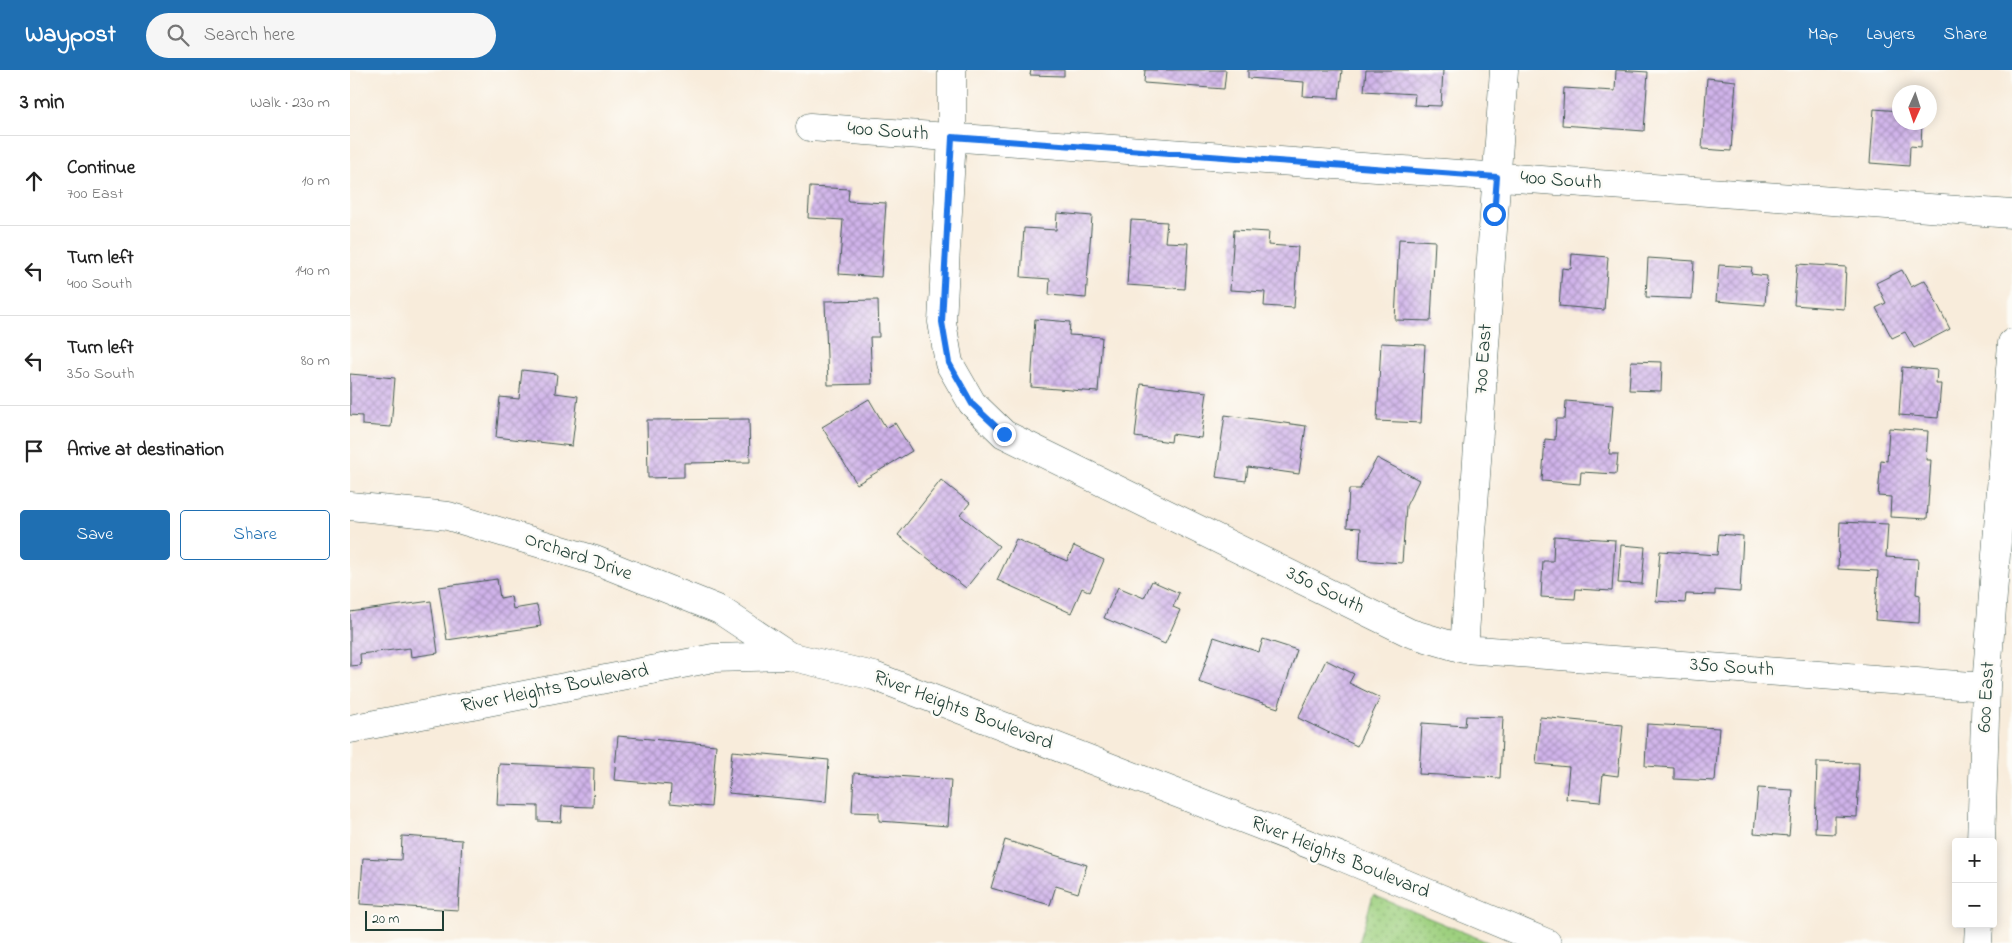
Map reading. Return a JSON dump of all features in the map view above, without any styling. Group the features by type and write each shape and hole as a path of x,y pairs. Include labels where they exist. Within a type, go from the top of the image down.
{"street":[{"name":"350 South","path":"952,70 952,137 942,322 949,363 972,404 1004,434 1410,633 1464,649 1986,687"},
{"name":"700 East","path":"1464,649 1504,70"},
{"name":"400 South","path":"810,127 2012,214"},
{"name":"600 East","path":"1982,838 1986,687 2012,343"},
{"name":"Orchard Drive","path":"350,506 448,516 595,560 720,610 789,656"},
{"name":"River Heights Boulevard","path":"350,728 713,658 789,656 874,676 1342,857 1547,943"},
{"path":"1978,943 1979,928"}],"green space":[{"path":"1373,895 1490,943 1359,943"}],"building":[{"path":"1031,70 1064,70 1064,76 1030,75"},
{"path":"1145,70 1226,70 1224,89 1144,83"},
{"path":"1248,70 1342,70 1339,98 1303,96 1304,82 1248,78"},
{"path":"1366,70 1443,70 1441,106 1414,105 1415,94 1364,91"},
{"path":"1616,70 1648,72 1644,131 1562,125 1564,88 1615,91"},
{"path":"1707,78 1736,81 1731,151 1702,149"},
{"path":"1874,109 1892,110 1892,130 1922,130 1921,147 1910,146 1909,166 1870,163"},
{"path":"810,187 849,189 848,201 886,203 881,277 839,274 843,220 808,218"},
{"path":"1057,213 1092,216 1086,298 1049,295 1050,279 1021,277 1024,228 1056,230"},
{"path":"1131,220 1167,222 1165,242 1188,243 1185,289 1127,285"},
{"path":"1234,230 1269,232 1268,245 1298,247 1294,308 1264,306 1265,292 1230,290"},
{"path":"1399,239 1435,241 1431,321 1395,320"},
{"path":"1572,254 1608,257 1604,310 1559,306 1562,268 1571,269"},
{"path":"1648,258 1694,261 1692,299 1646,297"},
{"path":"1797,264 1846,267 1844,309 1794,305"},
{"path":"1719,265 1752,267 1751,274 1767,276 1765,305 1716,301"},
{"path":"1902,270 1911,287 1925,280 1950,329 1914,348 1905,332 1892,338 1876,308 1886,303 1876,283"},
{"path":"878,300 879,337 870,337 872,384 828,385 825,301"},
{"path":"1035,319 1070,322 1069,335 1102,337 1098,392 1031,387"},
{"path":"1381,343 1425,345 1421,423 1377,421"},
{"path":"1631,361 1662,362 1661,391 1629,390"},
{"path":"1902,367 1937,370 1936,384 1941,384 1938,418 1899,415"},
{"path":"522,370 557,374 555,393 578,396 572,446 496,437 500,397 519,399"},
{"path":"350,374 395,378 391,427 362,425 362,416 350,415"},
{"path":"1141,384 1207,392 1201,438 1172,434 1171,442 1135,437"},
{"path":"869,399 886,428 895,423 912,451 857,484 822,427"},
{"path":"1566,401 1613,405 1609,454 1618,454 1616,474 1581,472 1580,484 1542,481 1545,439 1555,440 1556,419 1565,419"},
{"path":"1225,415 1306,426 1299,474 1248,467 1246,481 1216,477"},
{"path":"749,419 750,462 684,463 684,477 648,478 647,420"},
{"path":"1889,428 1928,431 1926,460 1931,460 1927,519 1890,517 1891,497 1878,496 1881,460 1887,461"},
{"path":"1377,458 1419,480 1406,506 1402,563 1359,560 1361,528 1347,527 1349,489 1360,489"},
{"path":"941,480 970,503 960,515 999,546 966,588 898,535"},
{"path":"1840,522 1888,524 1886,557 1918,559 1916,594 1920,595 1919,623 1875,620 1878,571 1838,569"},
{"path":"1719,534 1743,536 1740,592 1715,590 1715,595 1686,594 1685,603 1656,601 1660,551 1717,555"},
{"path":"1554,536 1615,540 1612,591 1576,589 1575,599 1541,597 1543,561 1553,561"},
{"path":"1016,539 1067,561 1074,546 1104,560 1090,592 1082,588 1071,613 997,580"},
{"path":"1621,545 1645,547 1642,584 1618,583"},
{"path":"497,579 500,598 511,596 513,609 537,605 541,626 447,640 439,587"},
{"path":"1152,581 1179,593 1173,607 1180,610 1165,644 1104,618 1118,587 1144,598"},
{"path":"431,601 438,653 411,657 410,648 360,654 361,665 350,666 350,612"},
{"path":"1214,637 1259,652 1263,639 1297,650 1278,708 1199,682"},
{"path":"1326,660 1354,674 1349,683 1380,698 1357,746 1298,718"},
{"path":"1466,716 1503,717 1500,778 1419,774 1422,723 1465,726"},
{"path":"1540,717 1623,725 1618,776 1603,774 1600,802 1566,799 1569,767 1536,764"},
{"path":"1647,724 1719,728 1715,781 1674,779 1674,768 1645,766"},
{"path":"618,736 716,745 711,807 670,803 671,785 614,780"},
{"path":"732,751 829,760 826,802 728,793"},
{"path":"1817,762 1859,763 1857,817 1835,816 1835,834 1815,833"},
{"path":"499,764 594,768 593,807 562,806 561,822 538,821 538,806 497,805"},
{"path":"854,773 951,780 948,826 879,821 879,813 852,812"},
{"path":"1758,788 1793,790 1789,836 1754,833"},
{"path":"402,836 462,840 458,910 360,904 363,858 401,860"},
{"path":"1005,840 1087,865 1078,893 1056,886 1050,905 991,888"}],"route":[{"path":"1004,434 972,404 949,363 942,322 952,137 1497,177 1494,214"}]}
